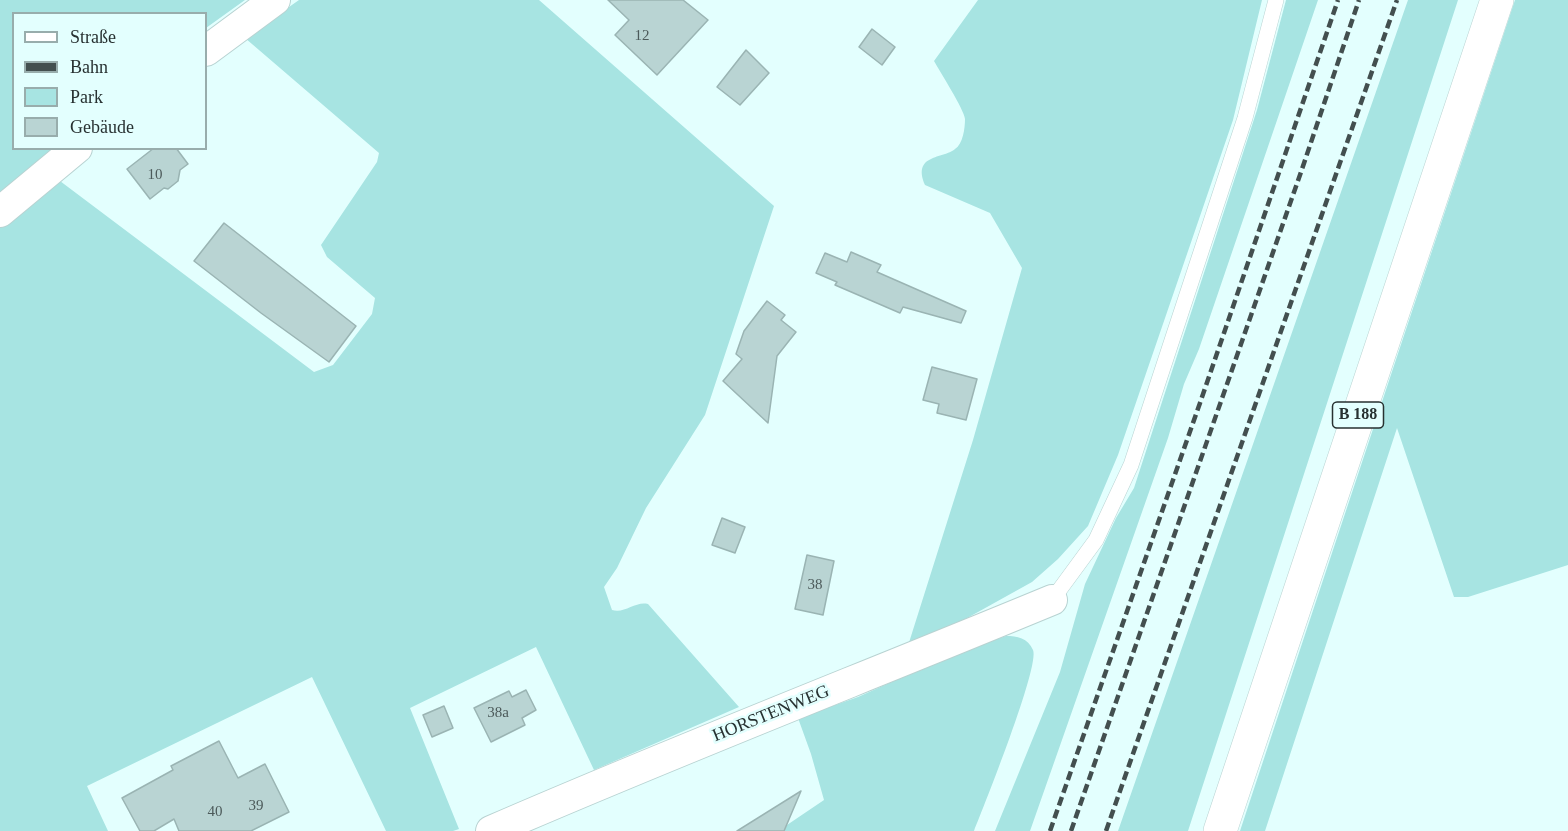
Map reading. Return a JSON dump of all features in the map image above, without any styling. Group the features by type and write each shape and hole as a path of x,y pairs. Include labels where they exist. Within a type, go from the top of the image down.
{"main road":[{"name":"B 188","path":"1220,831 1497,0"}],"street":[{"path":"207,50 275,0"},
{"path":"0,212 75,150"},
{"name":"HORSTENWEG","path":"491,831 613,778 1052,600"}],"lane":[{"path":"1052,600 1096,540 1131,465 1245,118 1276,0"}],"green space":[{"path":"0,0 245,0 207,27 207,12 12,12 12,150 54,150 0,194"},
{"path":"299,0 539,0 774,206 705,415 646,508 617,568 604,587 612,610 617,611 639,604 648,604 739,707 594,770 536,647 410,708 459,829 453,831 386,831 312,677 87,786 108,831 0,831 0,228 60,181 314,372 333,365 372,314 375,298 327,257 321,245 377,162 379,153 245,38"},
{"path":"978,0 1262,0 1233,120 1118,455 1088,526 1058,559 1032,582 906,652 973,440 1022,268 990,213 925,185 922,175 926,163 955,149 962,140 964,114 934,61"},
{"path":"1286,0 1318,0 1199,349 1184,384 1168,438 1030,831 995,831 1060,672 1085,584 1116,518 1134,488 1257,110"},
{"path":"1408,0 1458,0 1188,831 1118,831"},
{"path":"1515,0 1568,0 1568,565 1468,597 1454,597 1397,428 1265,831 1240,831"},
{"path":"1006,636 1025,640 1033,650 1033,661 1010,737 974,831 784,831 787,825 824,800 798,718 858,697 954,654"}],"building":[{"path":"608,0 683,0 708,20 657,75 615,35 629,20"},
{"path":"872,29 895,47 882,65 859,47"},
{"path":"746,50 769,73 740,105 717,87"},
{"path":"151,150 178,150 188,164 180,170 178,181 150,199 127,169"},
{"path":"224,223 356,326 329,362 194,261"},
{"path":"851,252 881,265 877,272 966,311 961,323 903,307 900,313 835,285 837,282 816,273 825,253 847,262"},
{"path":"767,301 785,315 781,320 796,332 777,356 768,423 723,381 742,359 736,354 744,331"},
{"path":"932,367 977,379 966,420 937,413 939,404 923,400"},
{"path":"722,518 745,527 735,553 712,545"},
{"path":"807,555 834,561 823,615 795,609"},
{"path":"526,690 536,710 522,718 525,725 491,742 474,708 509,691 512,697"},
{"path":"444,706 453,728 432,737 423,715"},
{"path":"219,741 238,778 265,764 289,812 251,831 179,831 174,819 154,831 140,831 122,798 173,770 171,766"},
{"path":"801,791 784,831 737,831"}],"railway":[{"path":"1050,831 1338,0"},
{"path":"1071,831 1359,0"},
{"path":"1106,831 1397,0"}]}
